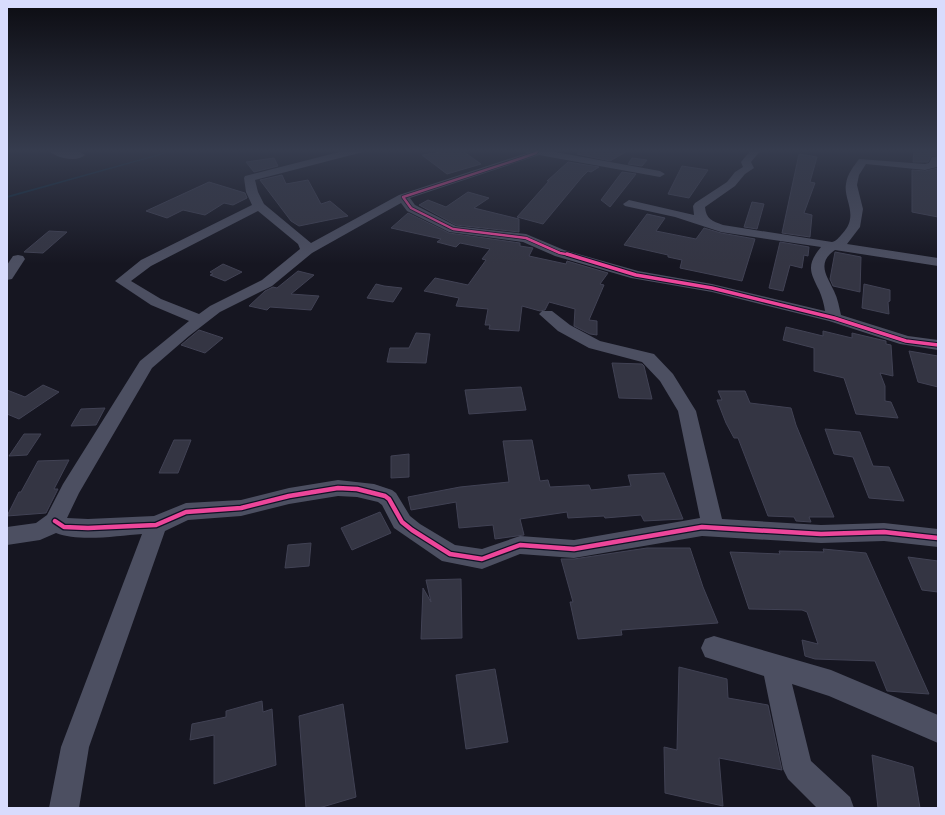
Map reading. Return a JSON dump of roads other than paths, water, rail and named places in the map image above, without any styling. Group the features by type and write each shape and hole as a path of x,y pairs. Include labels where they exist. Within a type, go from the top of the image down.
{"street":[{"path":"251,188 259,206 304,242 307,250"},
{"path":"7,536 40,530 49,526 55,521 70,490 146,365 183,333 215,309 267,283 307,250 378,209 403,197 429,188"},
{"path":"707,224 700,216 699,206 707,198 726,188"},
{"path":"834,318 828,293 818,276 817,265 826,249 833,244 840,244 852,232 857,209 852,188"},
{"path":"403,197 411,208"},
{"path":"629,204 678,214 707,224 938,262"},
{"path":"200,320 156,302 122,281 146,263 259,206"},
{"path":"378,209 411,208 454,229 526,238 560,253 636,275 712,288 834,318 906,341 938,345"},
{"path":"7,276 18,259"},
{"path":"547,314 564,328 595,345 648,358 667,378 687,411 713,528"},
{"path":"55,521 64,527 156,524 186,512 241,508 282,498 338,488 374,492 385,496 389,499 402,522 412,530 450,554 482,559 520,545 574,549 702,527 821,534 884,532 938,538"},
{"path":"64,808 75,747 156,524"},
{"path":"714,648 831,683 938,729"},
{"path":"775,666 798,769 839,808"}],"waterway":[{"path":"7,197 39,188"}]}
